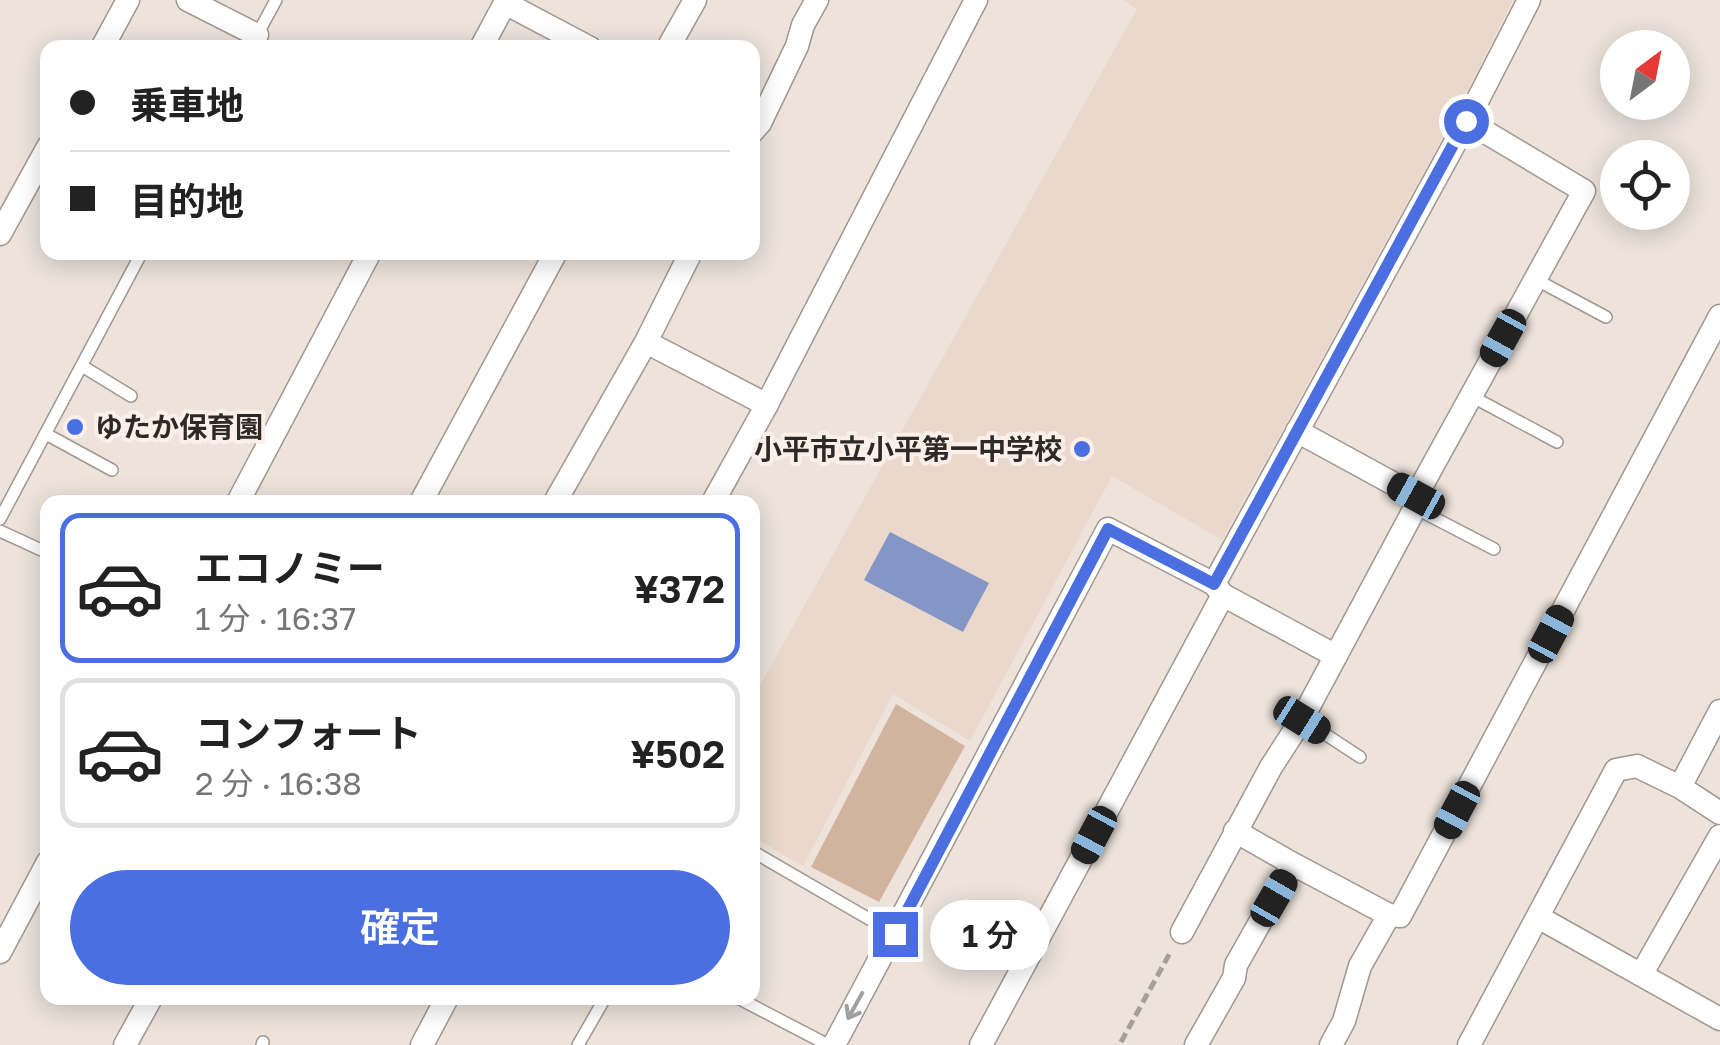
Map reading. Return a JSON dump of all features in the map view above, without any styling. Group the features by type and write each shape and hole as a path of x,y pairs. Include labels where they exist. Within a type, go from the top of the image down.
{"street":[{"path":"106,40 128,0"},
{"path":"188,0 251,40"},
{"path":"672,40 694,0"},
{"path":"760,122 817,0"},
{"path":"717,495 976,0"},
{"path":"982,1045 1297,431 1529,0"},
{"path":"485,40 505,3 575,40"},
{"path":"1182,932 1271,767 1302,720 1584,190 1466,121"},
{"path":"0,234 40,162"},
{"path":"247,495 366,260"},
{"path":"425,495 552,260"},
{"path":"559,495 646,342 687,260"},
{"path":"1235,831 1389,916 1400,916 1720,316"},
{"path":"646,342 766,404"},
{"path":"1297,431 1416,502"},
{"path":"831,1045 895,934 1108,529 1336,656"},
{"path":"1680,787 1720,711"},
{"path":"1469,1045 1616,770 1637,766 1720,812"},
{"path":"1642,975 1720,836"},
{"path":"1196,1045 1293,864"},
{"path":"0,952 40,877"},
{"path":"1331,1045 1344,1021 1360,966 1389,916"},
{"path":"1538,917 1720,1019"},
{"path":"125,1045 147,1005"},
{"path":"427,1044 443,1005"}],"lane":[{"path":"255,40 276,0"},
{"path":"0,518 138,260"},
{"path":"1535,279 1606,318"},
{"path":"82,366 131,396"},
{"path":"1471,396 1557,442"},
{"path":"46,434 112,470"},
{"path":"1416,502 1494,549"},
{"path":"0,530 40,549"},
{"path":"1302,720 1360,757"},
{"path":"760,857 895,934"},
{"path":"578,1045 601,1005"},
{"path":"752,1005 831,1045"}],"path":[{"path":"1120,1042 1182,932"}],"shaded area":[{"name":"小平市立小平第一中学校","path":"1124,0 1513,0 1455,115 1222,540 1112,476 970,741 893,694 803,866 760,841 760,685 1137,9"},
{"path":"896,704 965,746 879,902 811,867"}],"water":[{"path":"890,532 989,583 963,632 864,580"}],"place":[{"name":"ゆたか保育園","path":"75,427"},
{"name":"小平市立小平第一中学校","path":"1082,449"}],"route":[{"path":"895,934 1108,529 1214,584 1466,121"}]}
